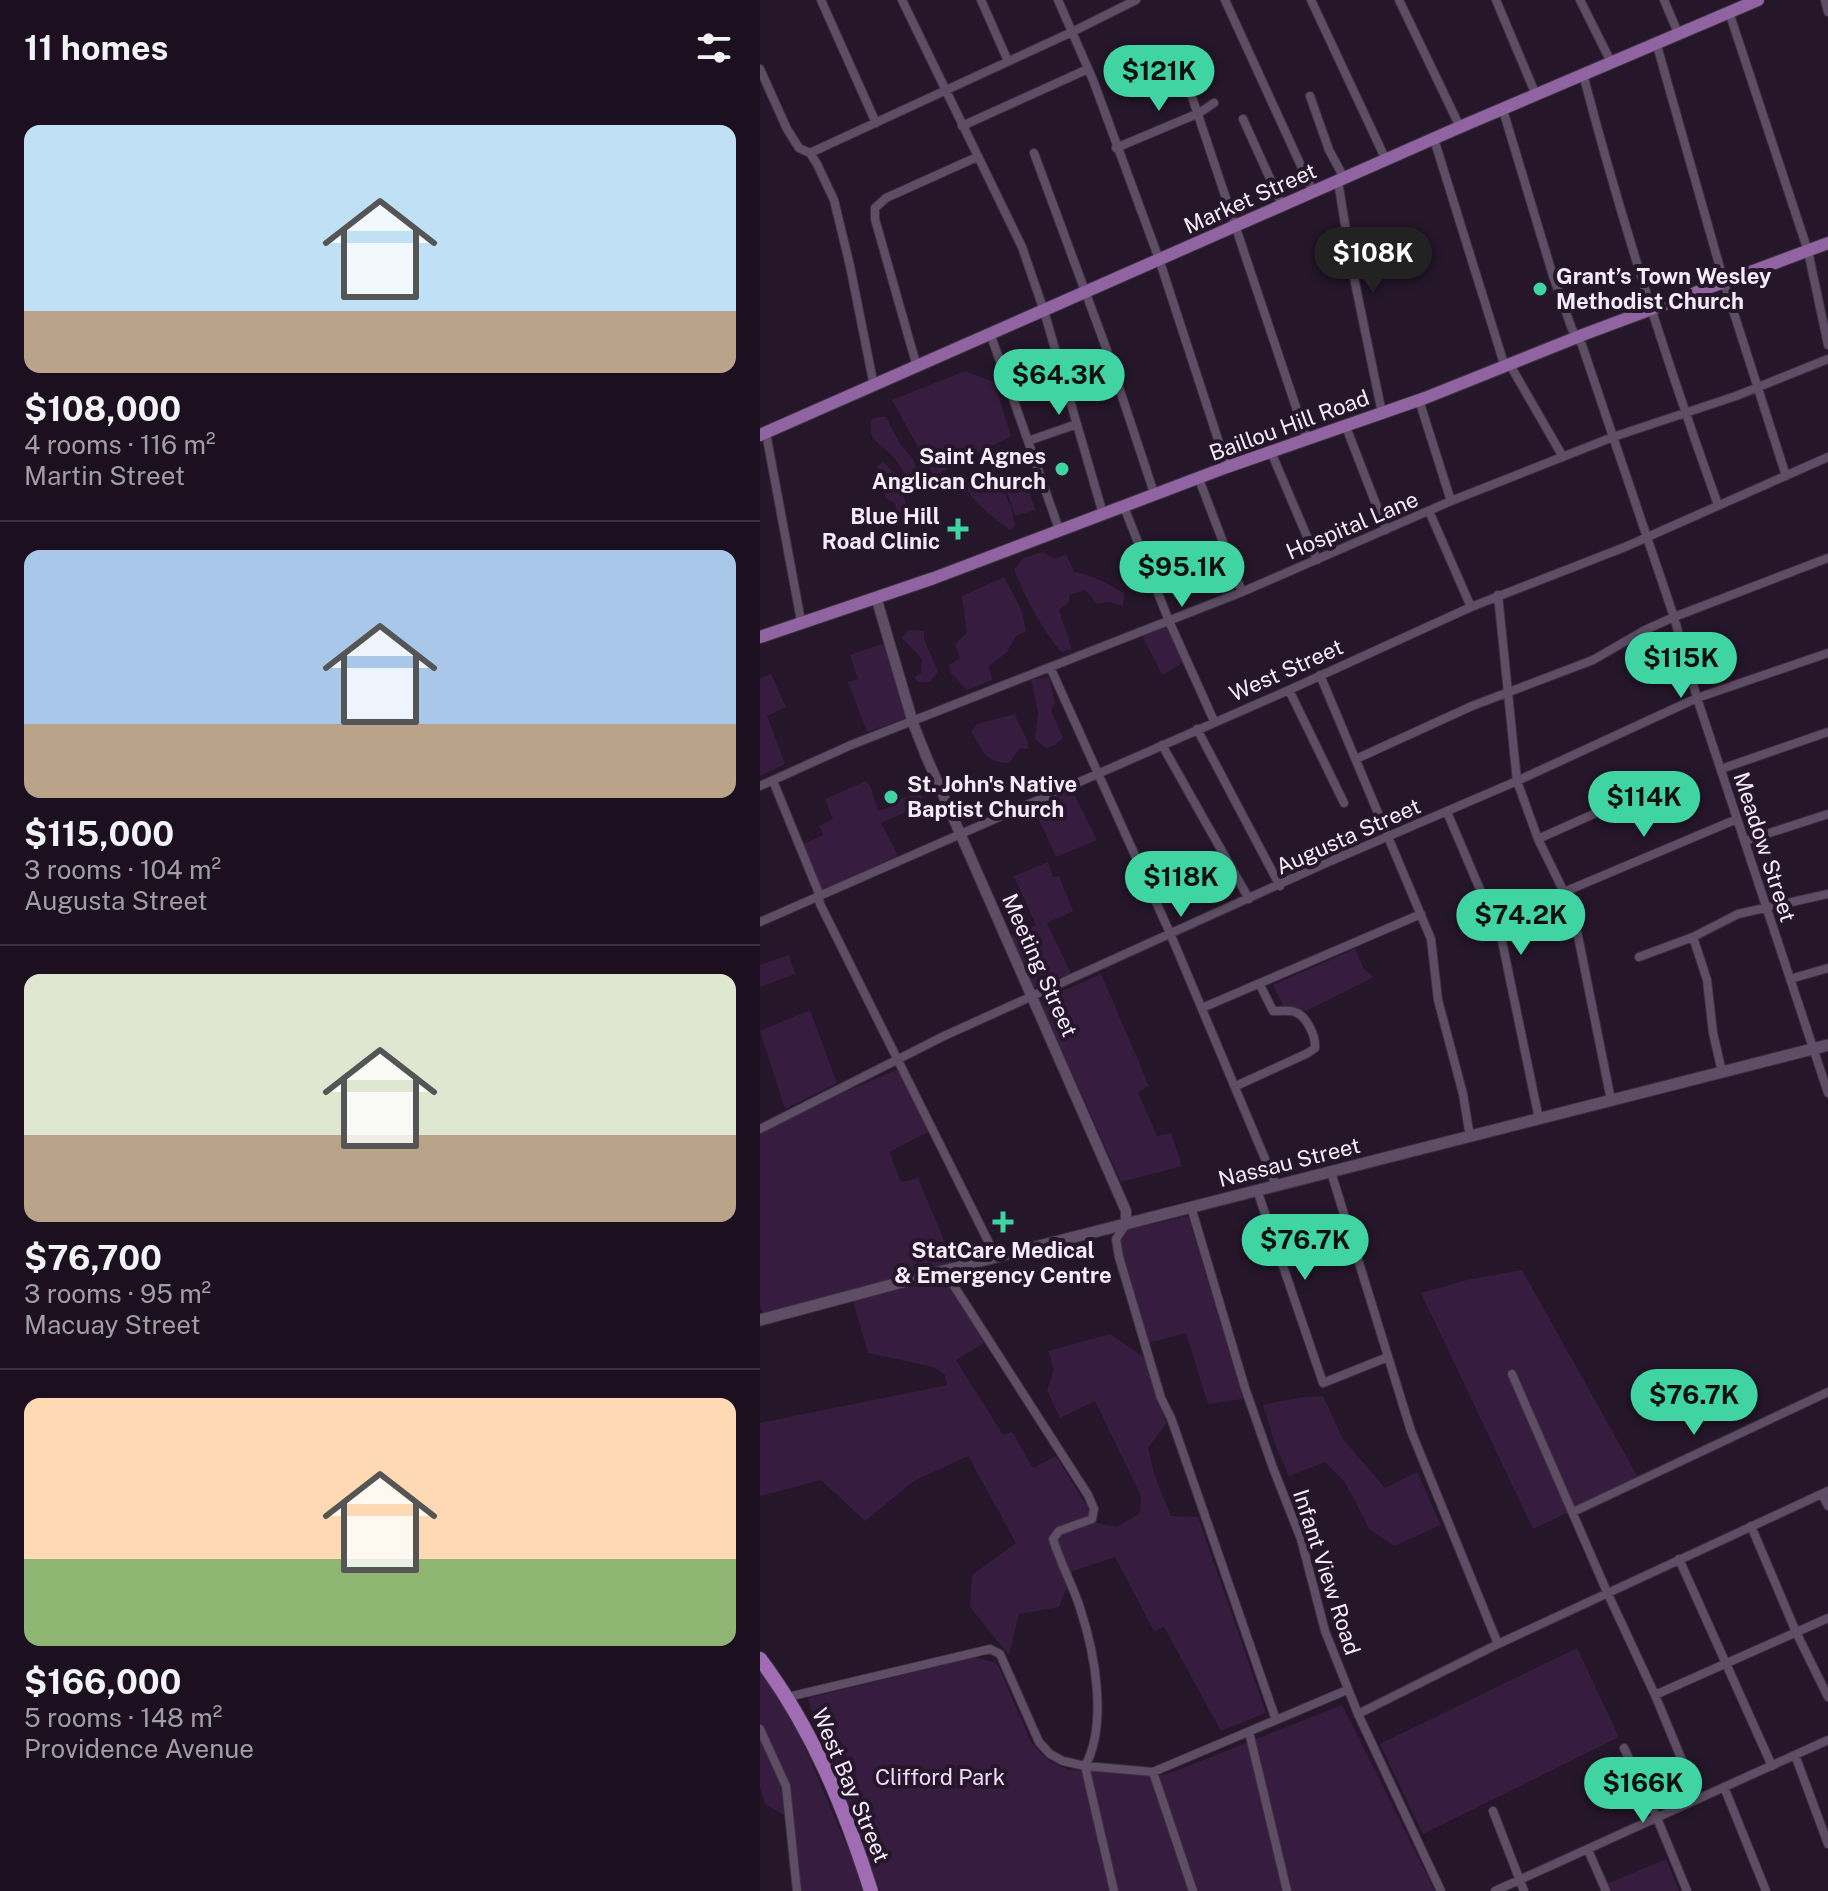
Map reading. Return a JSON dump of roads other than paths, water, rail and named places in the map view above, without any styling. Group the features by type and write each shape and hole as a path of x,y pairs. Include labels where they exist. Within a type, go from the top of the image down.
{"highway":[{"name":"West Bay Street","path":"760,1659 788,1697 815,1746 871,1891"}],"main road":[{"name":"Market Street","path":"763,434 1752,1"},
{"name":"Baillou Hill Road","path":"760,637 1060,532 1227,467 1346,427 1828,243"},
{"name":"Nassau Street","path":"760,1320 1828,1045"}],"street":[{"path":"821,0 876,123"},
{"path":"902,0 1022,247 1044,311 1103,514"},
{"path":"981,0 1008,61"},
{"path":"1058,0 1088,69 1159,259 1227,467"},
{"path":"810,153 1136,0"},
{"path":"1225,0 1313,192"},
{"path":"1311,0 1386,160"},
{"path":"1399,0 1460,127"},
{"path":"1496,0 1536,95"},
{"path":"1580,0 1611,62"},
{"path":"1664,0 1678,33"},
{"path":"1825,0 1828,12"},
{"path":"1729,12 1808,251 1828,345"},
{"path":"1656,42 1724,282 1786,476"},
{"path":"1182,67 1307,440"},
{"path":"760,69 787,129 799,148 810,153 828,183 840,221 874,386"},
{"path":"962,126 1088,69"},
{"path":"1583,74 1650,310 1718,505"},
{"path":"1310,96 1341,180 1352,268 1382,413"},
{"path":"1116,148 1199,113 1214,103"},
{"name":"Meadow Street","path":"1503,110 1553,276 1648,537 1697,698 1828,1093"},
{"path":"1243,119 1282,205"},
{"path":"1434,139 1507,366 1563,457"},
{"path":"1034,153 1086,291 1155,496"},
{"path":"917,367 875,219 875,208 886,198 977,157"},
{"path":"990,333 1060,532"},
{"name":"Hospital Lane","path":"760,786 851,745 1242,592 1451,501 1613,437 1686,415 1828,359"},
{"path":"1419,400 1451,501"},
{"path":"1028,441 1077,424"},
{"path":"1346,427 1386,530"},
{"path":"763,434 801,621"},
{"path":"1271,452 1317,560"},
{"name":"West Street","path":"760,922 1498,595 1648,537 1828,457"},
{"path":"1199,479 1242,592"},
{"path":"1124,507 1169,621 1214,721"},
{"path":"1429,511 1471,607"},
{"path":"1356,759 1508,692 1593,660 1674,617 1828,558"},
{"path":"1498,595 1517,781 1538,839 1575,921 1611,1100"},
{"name":"Meeting Street","path":"876,597 913,723 1126,1211 1126,1224"},
{"name":"Augusta Street","path":"760,1129 898,1058 1697,698 1828,653"},
{"path":"1050,667 1170,933 1276,1185"},
{"path":"1320,675 1421,914 1435,955 1434,977 1438,1000 1463,1094 1470,1137"},
{"path":"1289,690 1344,803"},
{"path":"1197,729 1280,886"},
{"path":"1721,769 1828,732"},
{"path":"1162,745 1249,899"},
{"path":"773,781 820,897 820,904 996,1257"},
{"path":"1538,839 1627,799"},
{"path":"1447,812 1502,941 1539,1119"},
{"path":"1745,841 1828,814"},
{"path":"1564,892 1737,819"},
{"path":"1639,957 1693,937 1738,914 1828,894"},
{"path":"1202,1008 1421,914"},
{"path":"1693,937 1707,980 1713,1033 1722,1072"},
{"path":"1790,979 1828,968"},
{"path":"1236,1086 1315,1048 1316,1043 1305,1018 1295,1011 1273,1011 1260,985"},
{"path":"1331,1172 1428,1475 1498,1644"},
{"path":"1257,1190 1323,1383 1388,1357"},
{"name":"Infant View Road","path":"1191,1207 1245,1388 1301,1539 1325,1631 1347,1690 1441,1891"},
{"path":"1126,1224 1118,1233 1117,1248 1136,1316 1161,1398 1171,1418 1276,1720"},
{"path":"945,1272 1094,1509 1092,1519 1059,1531 1053,1539 1080,1607 1088,1637 1096,1688 1097,1733 1094,1750 1085,1766 1114,1891"},
{"path":"1512,1374 1698,1799"},
{"path":"1573,1512 1828,1392"},
{"path":"1358,1714 1607,1592 1825,1492 1828,1506"},
{"path":"1751,1526 1796,1632 1828,1697"},
{"path":"1679,1559 1772,1766"},
{"path":"1655,1695 1828,1618"},
{"path":"788,1697 990,1649 1000,1654 1039,1742 1050,1754 1063,1761 1085,1766 1153,1772 1347,1690"},
{"path":"760,1729 786,1786 797,1891"},
{"path":"1249,1732 1287,1891"},
{"path":"1495,1891 1828,1740"},
{"path":"1624,1748 1687,1891"},
{"path":"1795,1755 1828,1844"},
{"path":"1153,1772 1193,1891"},
{"path":"1724,1787 1766,1891"},
{"path":"1493,1811 1524,1891"},
{"path":"1588,1850 1606,1891"}],"place":[{"name":"Grant’s Town Wesley Methodist Church","path":"1540,289"},
{"name":"Saint Agnes Anglican Church","path":"1062,469"},
{"name":"Blue Hill Road Clinic","path":"958,529"},
{"name":"St. John's Native Baptist Church","path":"891,797"},
{"name":"StatCare Medical & Emergency Centre","path":"1003,1222"}],"park label":[{"name":"Clifford Park","path":"940,1777"}]}
